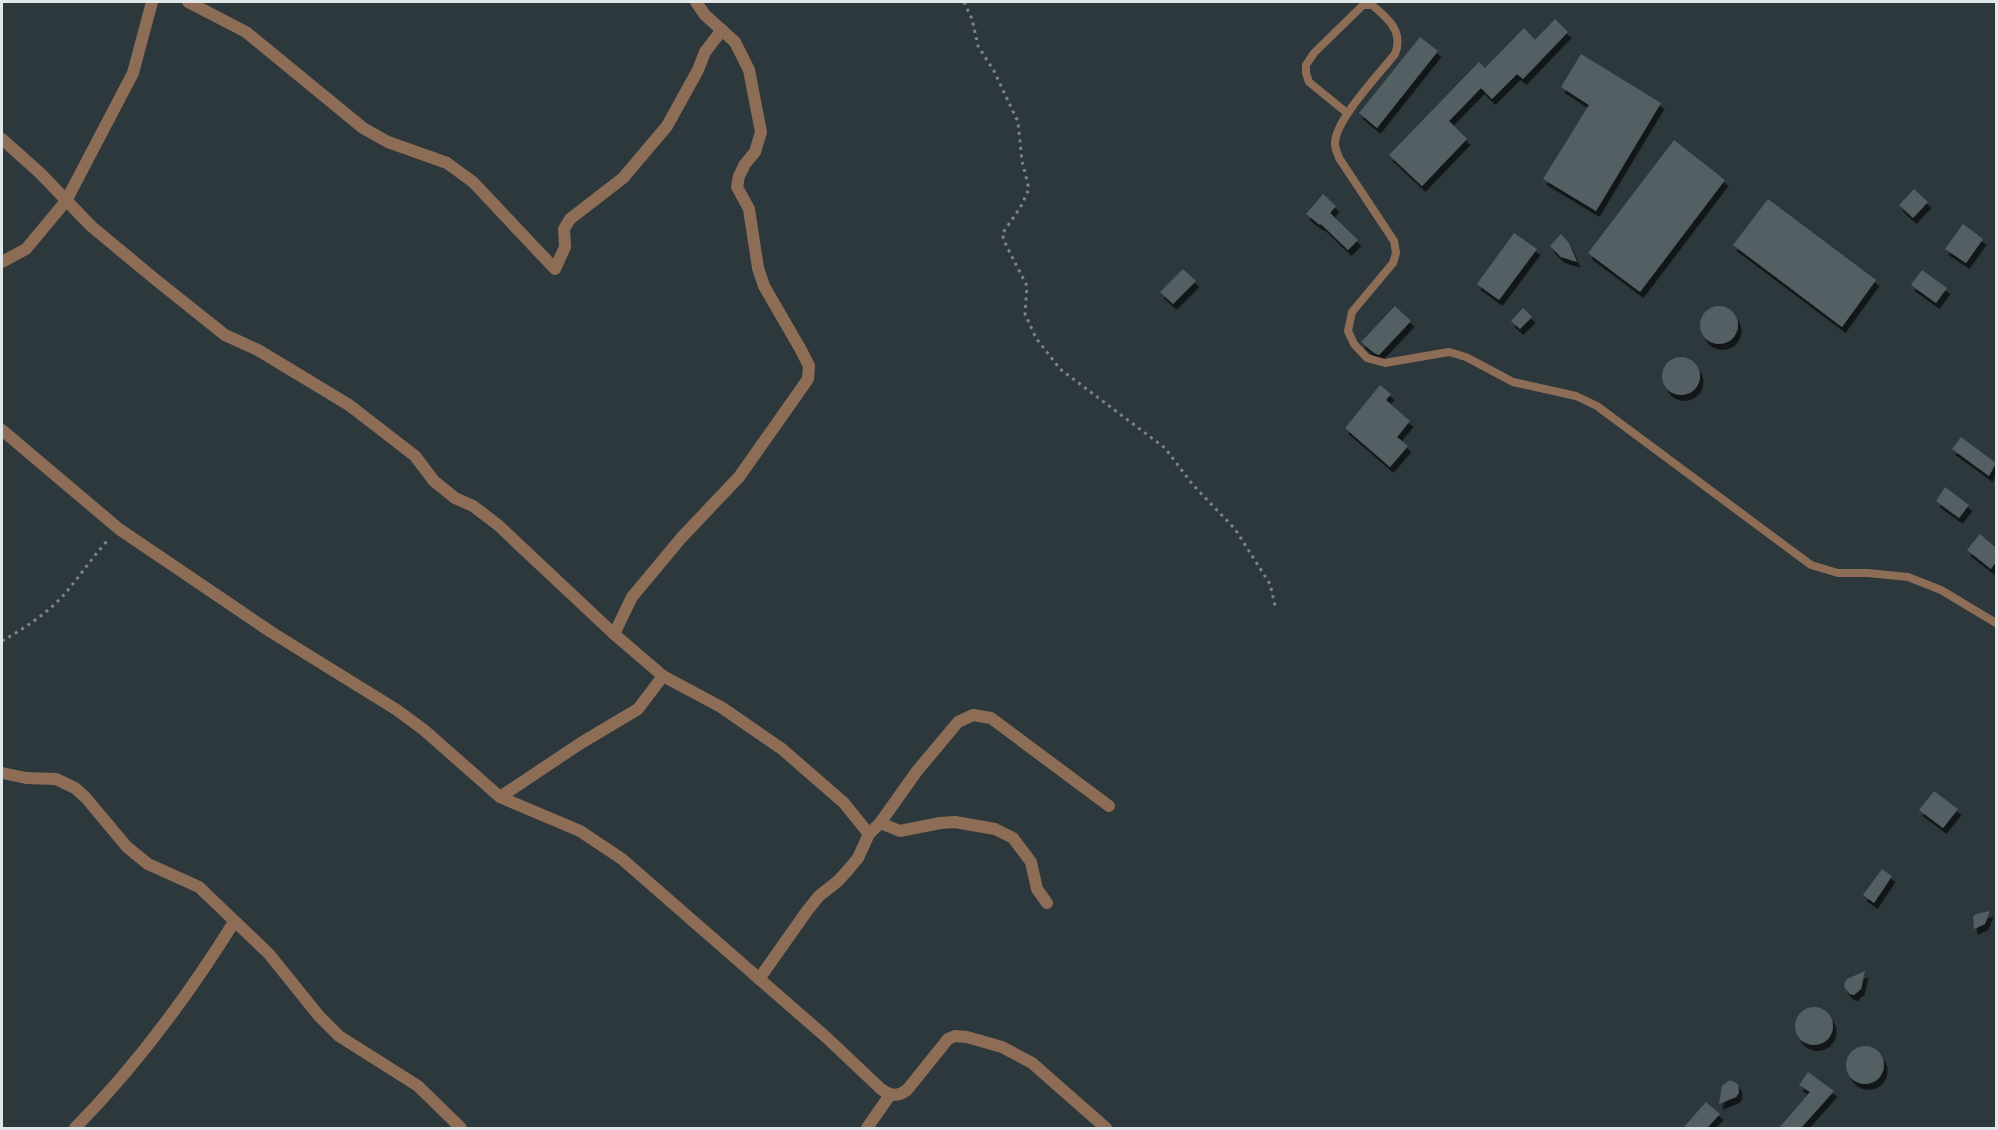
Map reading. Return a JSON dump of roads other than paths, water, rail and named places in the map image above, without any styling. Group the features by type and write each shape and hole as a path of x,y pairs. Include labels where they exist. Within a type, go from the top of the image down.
{"street":[{"path":"2,262 26,249 66,201 133,73 152,2"},
{"path":"188,2 246,32 363,128 388,142 447,163 473,182 555,269 565,247 564,229 570,219 623,178 667,126 699,70 705,52 722,30"},
{"path":"614,634 632,597 682,537 739,477 808,379 809,366 764,286 758,268 749,209 737,187 739,176 755,152 761,132 749,70 735,42 705,15 696,2"},
{"path":"2,139 118,250 225,335 258,350 349,405 415,456 434,481 455,498 474,506 498,525 614,634 663,676 721,707 782,749 844,803 869,834"},
{"path":"2,430 119,529 271,632 398,710 500,797 580,831 622,859 890,1095 898,1096 907,1090 948,1039 955,1036 967,1037 1002,1047 1032,1063 1106,1128"},
{"path":"500,797 581,743 638,709 663,676"},
{"path":"759,979 819,896 838,881 853,864 869,834 958,722 973,715 991,718 1109,807"},
{"path":"2,773 26,778 56,779 75,788 127,848 148,864 199,888 269,954 319,1016 339,1036 418,1086 461,1128"},
{"path":"880,823 900,831 955,822 995,830 1013,838 1031,862 1037,889 1047,903"},
{"path":"75,1128 150,1044 184,1000 234,922"},
{"path":"867,1128 890,1095"}],"lane":[{"path":"1347,113 1309,82 1305,73 1306,65 1314,53 1363,5 1372,5 1394,27 1399,36 1399,45 1395,54 1347,113 1335,146 1339,158 1394,242 1396,253 1393,263 1352,312 1349,320 1348,331 1354,344 1367,358 1385,363 1449,352 1466,357 1513,382 1576,396 1597,406 1811,565 1838,573 1908,577 1941,590 1996,623"}]}
